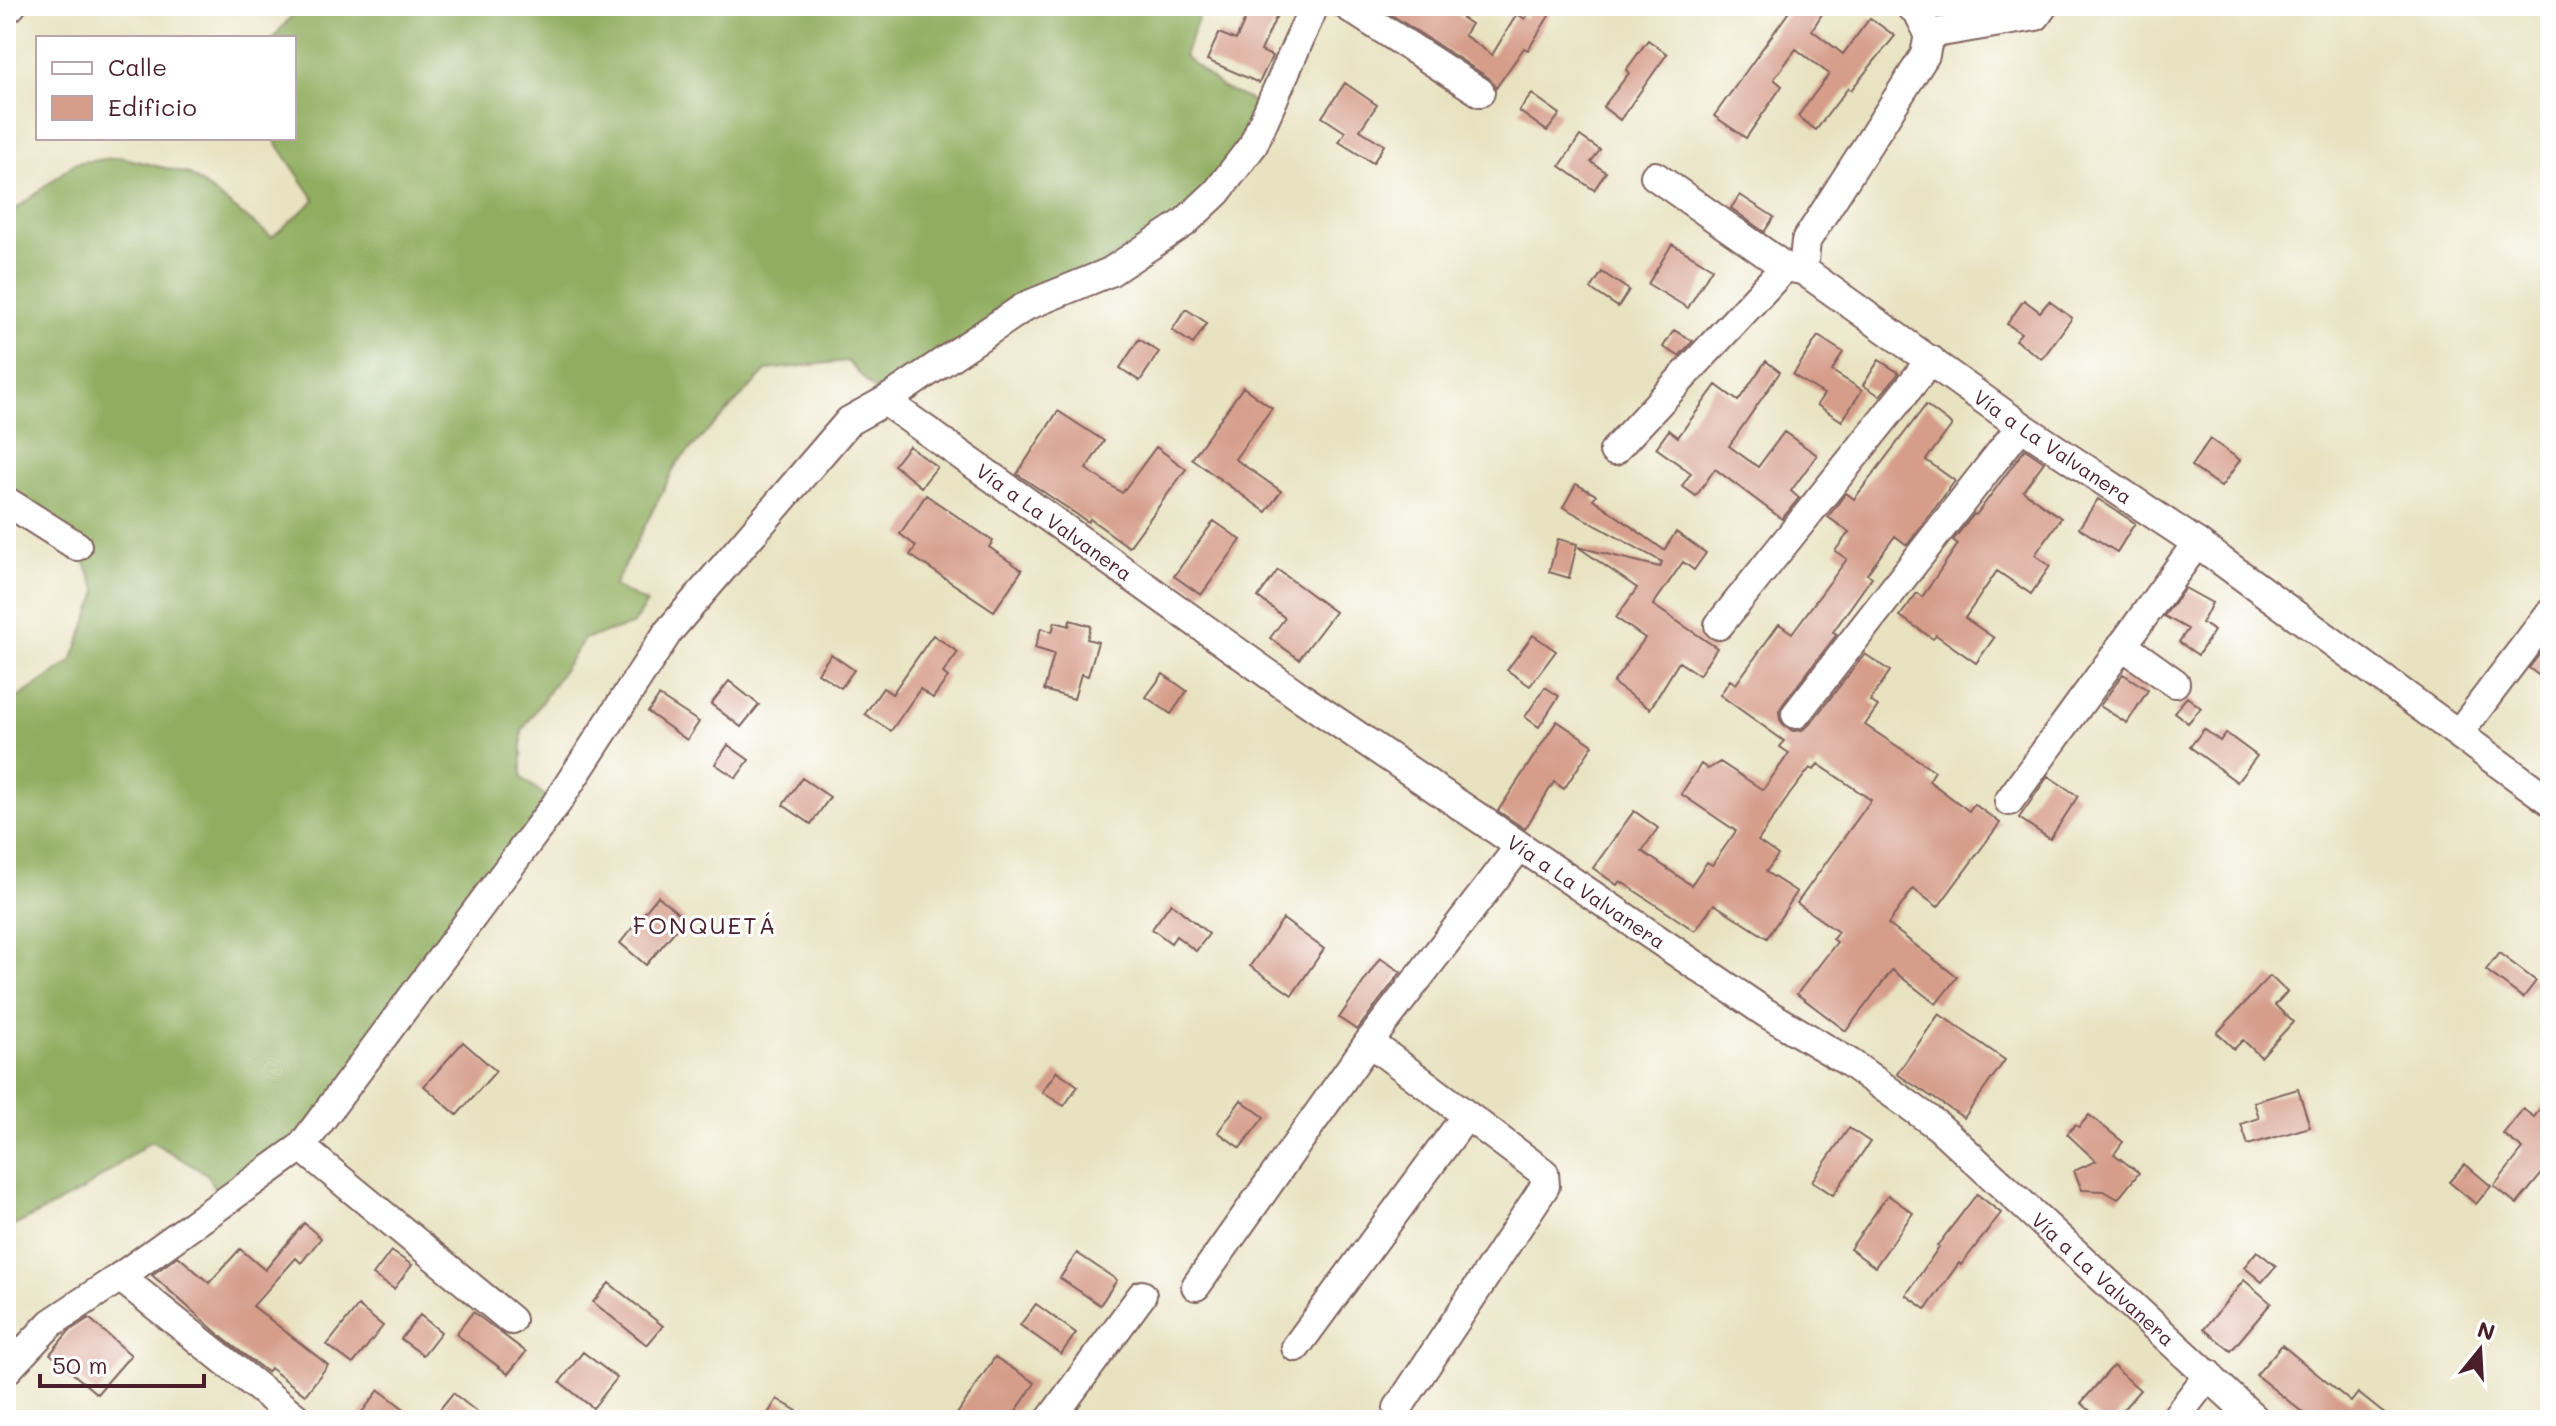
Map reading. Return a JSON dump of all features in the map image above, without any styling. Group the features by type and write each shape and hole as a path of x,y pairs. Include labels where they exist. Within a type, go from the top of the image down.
{"street":[{"path":"6,10 11,6"},
{"path":"6,1371 51,1323 301,1147 556,804 668,632 849,421 885,401 1026,306 1110,272 1184,223 1217,192 1253,145 1314,6"},
{"path":"1347,6 1480,92"},
{"path":"1614,451 1794,268 1806,241 1925,55 1929,34 1918,12 1910,6"},
{"path":"1929,34 2036,16 2043,6"},
{"name":"Vía a La Valvanera","path":"1655,176 2197,543 2550,801"},
{"path":"1719,625 1931,360"},
{"name":"Vía a La Valvanera","path":"885,401 1302,698 1766,1013 1850,1063 1938,1126 2256,1420"},
{"path":"1796,714 2021,426"},
{"path":"6,501 77,546"},
{"path":"2009,801 2197,543"},
{"path":"2459,733 2550,613"},
{"path":"2122,645 2175,683"},
{"path":"1196,1286 1369,1042 1519,847"},
{"path":"1369,1042 1544,1173 1545,1186 1398,1408"},
{"path":"1296,1347 1466,1116"},
{"path":"301,1147 511,1320"},
{"path":"120,1277 299,1420"},
{"path":"1050,1420 1142,1295"},
{"path":"2174,1420 2209,1374"}],"green space":[{"path":"300,6 1203,6 1184,56 1223,88 1270,109 1217,192 885,401 847,361 767,370 677,463 614,586 647,603 632,625 584,639 522,731 522,778 556,804 301,1147 221,1205 208,1175 151,1141 82,1191 6,1230 6,690 16,699 72,661 98,592 77,546 6,501 6,217 75,163 121,157 189,174 272,237 315,200 274,140 296,140 296,36 275,36"}],"building":[{"path":"1251,6 1281,6 1261,51 1272,56 1259,83 1207,60 1219,33 1236,40"},
{"path":"1378,6 1444,6 1471,24 1464,35 1492,55 1517,14 1525,19 1533,6 1555,6 1528,50 1524,48 1496,88 1489,78"},
{"path":"1793,6 1827,6 1812,30 1843,54 1870,18 1895,36 1851,90 1848,88 1816,130 1798,116 1829,74 1796,49 1774,79 1782,86 1746,138 1714,116"},
{"path":"1648,40 1667,54 1620,120 1603,107 1629,73 1626,70"},
{"path":"1345,83 1377,105 1360,130 1384,145 1373,163 1339,142 1345,132 1322,117"},
{"path":"1532,94 1560,114 1547,131 1519,111"},
{"path":"1580,136 1600,150 1591,162 1606,172 1594,190 1560,166"},
{"path":"1740,195 1774,217 1764,232 1731,208"},
{"path":"1672,244 1712,268 1688,308 1648,284"},
{"path":"1602,272 1629,290 1618,307 1591,289"},
{"path":"2024,300 2040,312 2049,301 2072,318 2042,359 2015,340 2021,333 2007,324"},
{"path":"1186,309 1207,323 1193,344 1172,330"},
{"path":"1674,330 1693,341 1679,356 1663,347"},
{"path":"1818,336 1843,352 1832,371 1862,390 1842,421 1817,405 1824,394 1793,375"},
{"path":"1139,339 1159,352 1140,381 1120,368"},
{"path":"1879,360 1899,373 1880,396 1863,385"},
{"path":"1766,361 1780,372 1729,446 1758,467 1784,432 1817,455 1791,491 1799,498 1782,519 1715,469 1696,496 1682,486 1691,473 1656,448 1669,430 1678,437 1716,385 1738,401"},
{"path":"1243,387 1272,408 1235,459 1281,491 1266,512 1192,459"},
{"path":"1926,405 1952,425 1926,460 1955,481 1907,545 1895,536 1867,574 1872,577 1833,632 1837,634 1783,704 1779,711 1780,720 1793,731 1809,725 1865,654 1890,671 1870,701 1878,706 1865,725 1935,771 1929,781 1969,811 1974,804 2000,823 1938,907 1913,889 1888,924 1957,977 1936,1004 1892,970 1846,1031 1797,994 1837,942 1833,939 1838,932 1797,903 1871,800 1818,764 1814,770 1810,768 1758,841 1778,855 1766,872 1797,892 1767,938 1714,904 1695,931 1620,881 1617,885 1593,868 1634,811 1658,828 1642,851 1691,885 1707,862 1712,865 1736,831 1681,794 1701,764 1708,769 1720,762 1763,790 1789,753 1780,747 1784,741 1720,695 1730,680 1736,684 1779,624 1792,633 1847,559 1835,551 1849,532 1828,517 1846,493 1854,499"},
{"path":"1058,411 1104,441 1086,469 1122,493 1156,447 1186,469 1129,547 1017,474"},
{"path":"2210,439 2240,460 2221,487 2191,466"},
{"path":"909,446 937,467 921,487 894,465"},
{"path":"2025,449 2044,462 2023,491 2061,518 2035,555 2050,566 2031,594 1997,571 1965,618 1994,638 1976,663 1936,635 1933,639 1900,616 1917,593 1922,597 1958,544 1953,540 1976,515"},
{"path":"1576,484 1596,495 1593,499 1664,550 1676,532 1706,553 1694,570 1683,562 1653,605 1717,648 1699,675 1679,662 1650,709 1613,683 1645,638 1616,618 1637,588 1578,547 1660,567 1662,562 1563,507"},
{"path":"926,495 993,541 989,547 1022,570 994,611 910,555 916,546 900,534"},
{"path":"2098,499 2135,523 2117,552 2079,528"},
{"path":"1214,521 1241,540 1201,595 1174,576"},
{"path":"1558,539 1577,544 1569,578 1549,572"},
{"path":"1278,570 1335,612 1299,659 1270,638 1285,618 1258,597"},
{"path":"2185,588 2212,603 2202,623 2214,631 2198,655 2179,642 2188,629 2164,616"},
{"path":"1070,620 1091,626 1087,639 1098,642 1088,676 1081,674 1074,699 1044,690 1054,654 1035,648 1041,628 1052,632 1055,622 1069,626"},
{"path":"933,635 958,652 943,673 948,677 933,698 920,689 891,731 865,714 883,688 892,694"},
{"path":"1533,635 1556,651 1530,686 1507,670"},
{"path":"2550,641 2550,684 2529,668"},
{"path":"831,654 854,670 841,688 818,673"},
{"path":"1163,674 1187,691 1171,714 1146,697"},
{"path":"2123,674 2148,690 2127,723 2100,706"},
{"path":"729,681 759,705 741,727 711,704"},
{"path":"1545,687 1559,696 1539,727 1525,717"},
{"path":"659,696 699,722 687,740 648,712"},
{"path":"2187,697 2201,708 2188,723 2174,712"},
{"path":"1557,721 1593,745 1564,789 1554,782 1525,829 1498,811"},
{"path":"2204,729 2220,741 2226,733 2257,756 2237,782 2190,747"},
{"path":"728,745 749,760 736,778 715,764"},
{"path":"2048,776 2078,796 2050,839 2019,818"},
{"path":"802,778 830,797 811,824 783,805"},
{"path":"658,896 685,919 646,965 620,943"},
{"path":"1171,903 1209,934 1196,951 1176,936 1171,943 1152,929"},
{"path":"1283,919 1324,949 1292,995 1250,966"},
{"path":"2499,953 2536,981 2523,998 2486,970"},
{"path":"1380,958 1401,972 1357,1030 1339,1018"},
{"path":"2270,976 2287,992 2275,1005 2293,1022 2261,1057 2243,1040 2234,1049 2217,1033"},
{"path":"1939,1014 2005,1060 1964,1118 1897,1074"},
{"path":"463,1042 496,1071 457,1115 424,1086"},
{"path":"1057,1071 1078,1086 1064,1106 1042,1092"},
{"path":"2298,1089 2310,1127 2248,1145 2241,1124 2259,1118 2254,1102"},
{"path":"2550,1095 2550,1164 2517,1204 2494,1186 2523,1149 2503,1134 2523,1109 2534,1117"},
{"path":"1241,1100 1264,1117 1240,1148 1218,1132"},
{"path":"2089,1115 2123,1142 2114,1154 2139,1173 2118,1199 2104,1191 2082,1190 2074,1171 2096,1161 2067,1134 2075,1125 2079,1127"},
{"path":"1849,1128 1870,1142 1833,1195 1812,1181"},
{"path":"2465,1164 2491,1186 2476,1204 2449,1182"},
{"path":"1977,1194 2001,1213 1926,1309 1906,1295 1937,1246"},
{"path":"1888,1195 1913,1213 1875,1267 1850,1249"},
{"path":"304,1223 321,1238 301,1263 296,1258 253,1306 328,1365 305,1395 270,1368 267,1372 224,1339 152,1275 178,1256 209,1283 240,1249 265,1270"},
{"path":"391,1251 412,1265 394,1289 373,1275"},
{"path":"2257,1251 2276,1266 2262,1282 2244,1267"},
{"path":"1077,1253 1117,1280 1100,1305 1060,1278"},
{"path":"2244,1280 2271,1303 2231,1351 2204,1329"},
{"path":"609,1283 663,1326 647,1345 593,1302"},
{"path":"1036,1304 1076,1333 1061,1354 1020,1325"},
{"path":"358,1306 383,1326 353,1364 327,1345"},
{"path":"473,1312 526,1352 508,1374 456,1334"},
{"path":"420,1315 441,1332 423,1355 401,1339"},
{"path":"89,1318 131,1355 97,1394 50,1354 69,1331"},
{"path":"2282,1345 2351,1402 2358,1393 2392,1420 2312,1420 2256,1375"},
{"path":"583,1352 617,1378 593,1408 560,1382"},
{"path":"995,1357 1035,1383 1010,1420 953,1420"},
{"path":"2113,1366 2140,1390 2114,1420 2101,1420 2081,1403"},
{"path":"379,1390 419,1420 356,1420"},
{"path":"453,1393 487,1420 431,1420"},
{"path":"777,1399 812,1420 764,1420"}],"district":[{"name":"FONQUETÁ","path":"705,924"}]}
